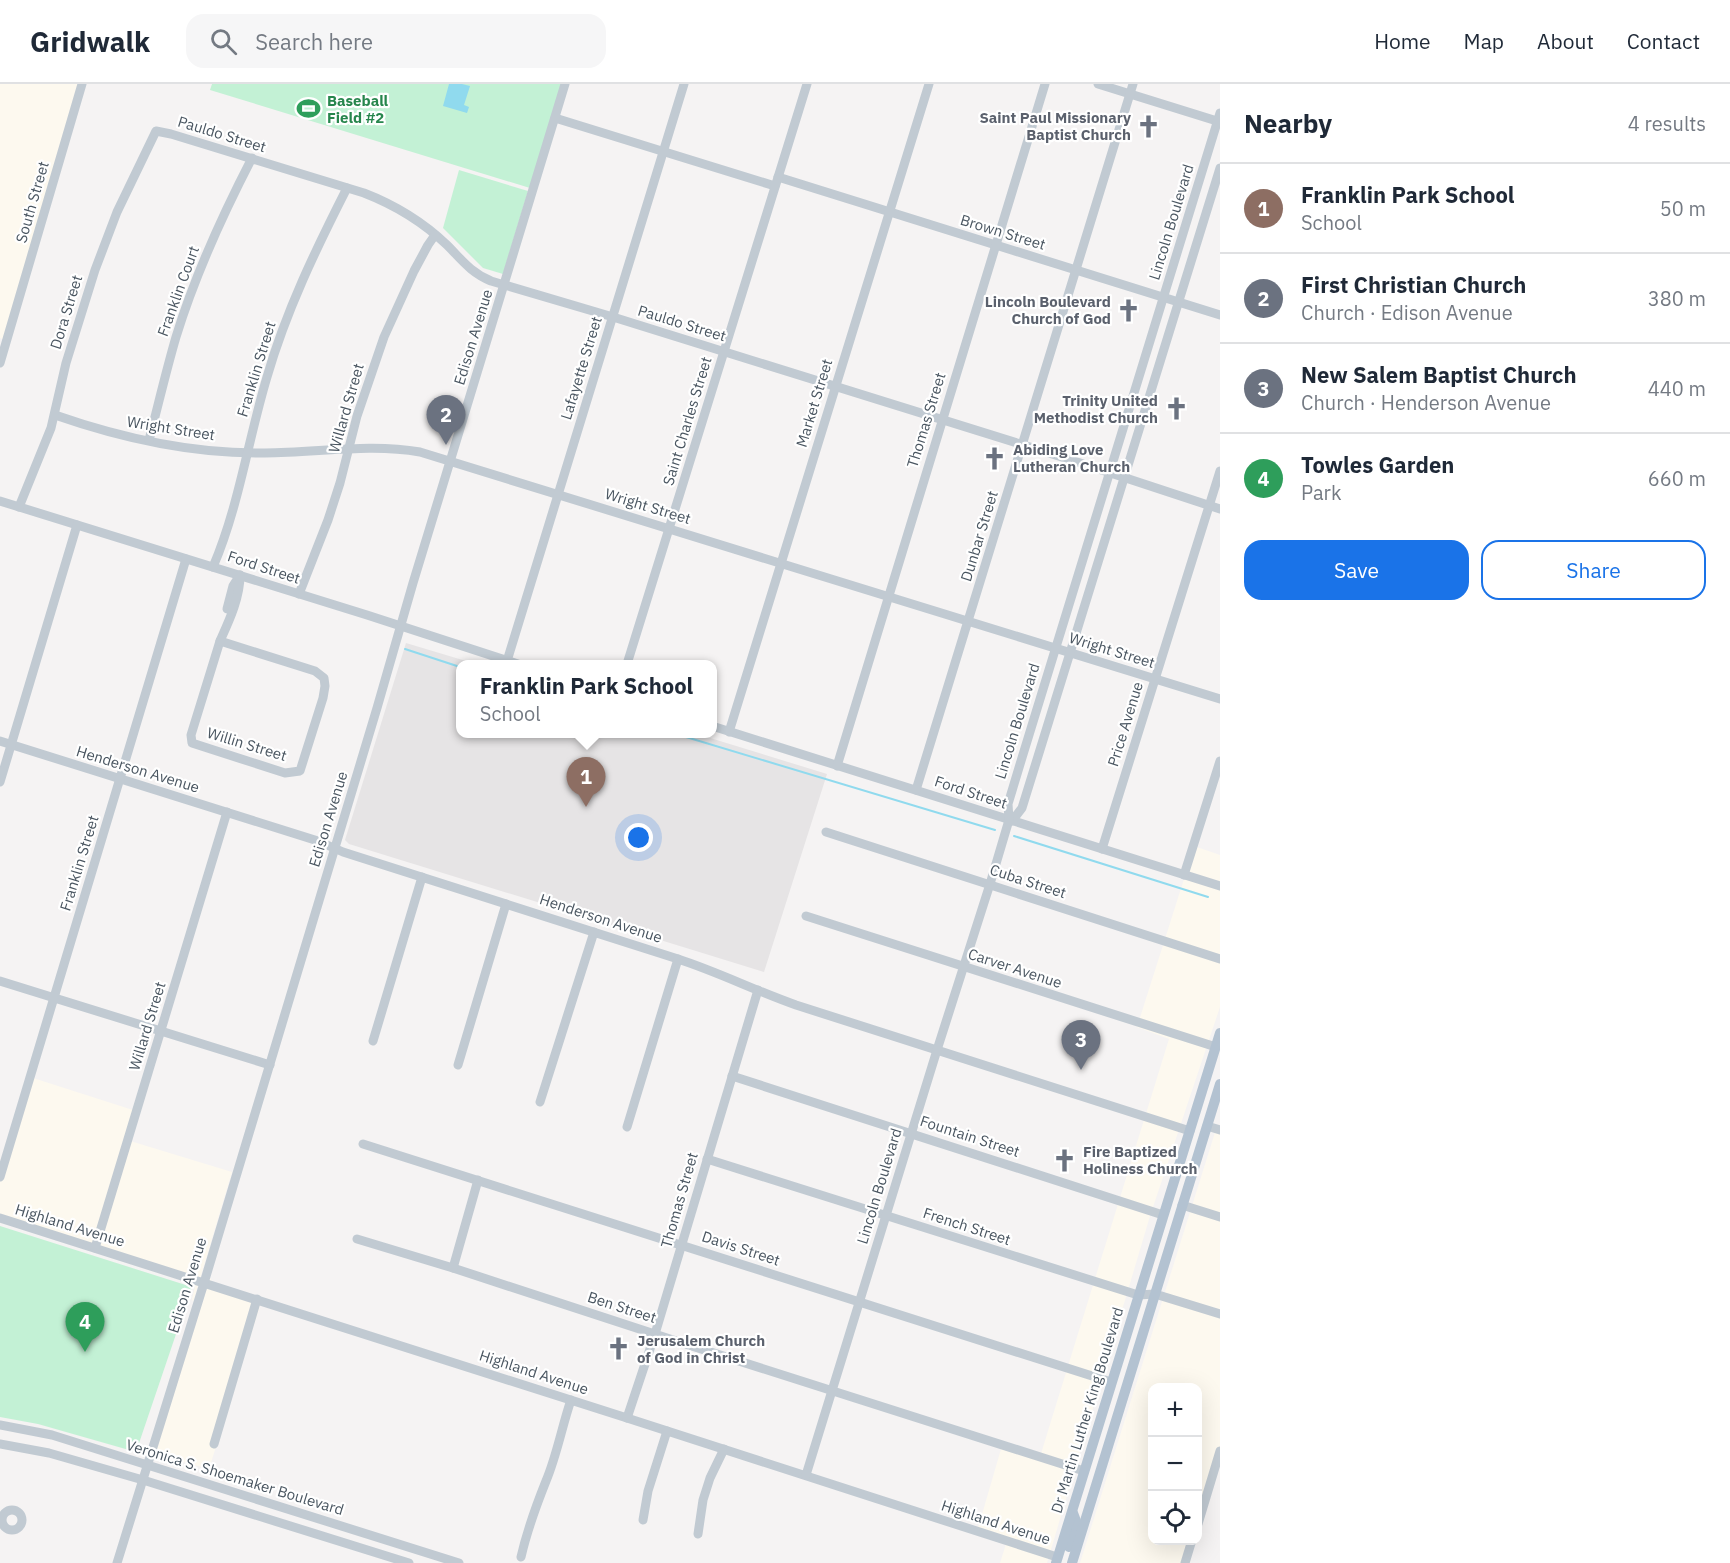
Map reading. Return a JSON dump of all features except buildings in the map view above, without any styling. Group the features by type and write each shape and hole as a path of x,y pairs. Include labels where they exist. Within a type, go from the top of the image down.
{"main road":[{"name":"Dr Martin Luther King Boulevard","path":"1066,1562 1072,1510 1220,1034"},
{"name":"Dr Martin Luther King Boulevard","path":"1066,1562 1162,1270 1220,1084"},
{"path":"1197,1107 1201,1120 1207,1126"},
{"path":"1066,1562 1076,1521 1072,1510"}],"street":[{"name":"South Street","path":"0,363 82,84"},
{"name":"Edison Avenue","path":"117,1563 204,1283 565,84"},
{"name":"Lafayette Street","path":"507,660 684,84"},
{"name":"Saint Charles Street","path":"628,660 807,84"},
{"name":"Market Street","path":"729,732 929,84"},
{"name":"Thomas Street","path":"837,766 1045,84"},
{"path":"1098,84 1219,118"},
{"name":"Dunbar Street","path":"916,790 1133,84"},
{"name":"Brown Street","path":"555,118 664,152 889,212 1220,315"},
{"name":"Lincoln Boulevard","path":"806,1476 1010,820 1008,804 1219,118"},
{"name":"Pauldo Street","path":"156,131 252,158 377,198 421,222 472,272 491,281 613,317 1220,508"},
{"name":"Dora Street","path":"19,507 48,439 66,363 95,270 117,212 156,131"},
{"name":"Franklin Court","path":"149,440 188,301 225,211 252,158"},
{"name":"Lincoln Boulevard","path":"1010,820 1022,808 1220,168"},
{"name":"Franklin Street","path":"213,567 234,509 267,376 288,315 313,255 347,188"},
{"name":"Willard Street","path":"299,594 328,520 357,416 384,337 414,271 435,235"},
{"name":"Wright Street","path":"55,415 106,432 206,449 247,453 393,448 420,452 1220,699"},
{"name":"Price Avenue","path":"1102,849 1220,471"},
{"name":"Ford Street","path":"0,501 504,660"},
{"path":"0,782 77,525"},
{"name":"Franklin Street","path":"0,1177 186,559"},
{"name":"Willin Street","path":"220,641 315,671 324,678 326,686 323,698 300,771 285,773 192,743 191,735 220,641 240,589 240,575"},
{"name":"Ford Street","path":"717,728 1220,886"},
{"name":"Henderson Avenue","path":"0,741 678,958 796,1005 1190,1131"},
{"path":"1184,875 1220,761"},
{"name":"Willard Street","path":"95,1248 227,812"},
{"name":"Cuba Street","path":"826,832 1220,959"},
{"path":"373,1041 422,877"},
{"path":"458,1065 506,904"},
{"name":"Carver Avenue","path":"806,916 1216,1047"},
{"path":"540,1102 594,932"},
{"path":"627,1127 678,958"},
{"path":"0,981 270,1065"},
{"name":"Thomas Street","path":"627,1418 655,1334 758,990"},
{"name":"Fountain Street","path":"732,1076 912,1132 1163,1215"},
{"path":"1207,1126 1220,1130"},
{"name":"Davis Street","path":"363,1144 1111,1382"},
{"name":"French Street","path":"707,1159 1138,1295 1154,1294 1220,1314"},
{"path":"453,1268 478,1180"},
{"path":"1182,1205 1220,1217"},
{"name":"Highland Avenue","path":"0,1218 724,1449 1066,1562"},
{"name":"Ben Street","path":"357,1239 1084,1471"},
{"path":"214,1444 257,1299"},
{"path":"521,1557 526,1535 547,1480 571,1400"},
{"name":"Veronica S. Shoemaker Boulevard","path":"0,1425 52,1435 459,1563"},
{"path":"643,1520 648,1491 668,1431"},
{"name":"Veronica S. Shoemaker Boulevard","path":"0,1444 49,1453 143,1480 409,1563"},
{"path":"698,1533 710,1478 724,1449"},
{"path":"1202,1508 1220,1451"},
{"path":"1185,1563 1190,1545"}],"shaded area":[{"path":"0,84 83,84 7,341 0,338"},
{"path":"406,643 463,660 456,660 456,738 710,738 827,774 764,972 349,844 345,840"},
{"path":"1194,846 1220,855 1220,882 1186,872"},
{"path":"1184,879 1220,890 1220,1007 1150,1216 1047,1563 1000,1563 1006,1544 976,1535 1001,1449 1039,1460 1169,1039 1137,1027"},
{"path":"30,1077 136,1111 127,1140 232,1172 193,1302 195,1287 193,1284 0,1222 0,1174"},
{"path":"1217,1126 1220,1127 1220,1450 1202,1507 1202,1383 1148,1383 1148,1545 1190,1545 1184,1563 1080,1563"},
{"path":"210,1278 216,1289 261,1303 209,1469 155,1454"}],"green space":[{"path":"212,84 562,84 530,188 210,90"},
{"path":"459,170 528,191 503,274 483,268 443,228"},
{"path":"0,1226 192,1287 136,1452 38,1424 0,1417"}],"water":[{"path":"449,84 470,86 464,105 469,107 467,113 443,106"}],"waterway":[{"path":"405,649 456,666"},
{"path":"689,738 995,830"},
{"path":"1014,836 1208,897"}],"place":[{"name":"Baseball Field #2","path":"309,109"},
{"name":"Saint Paul Missionary Baptist Church","path":"1149,126"},
{"name":"Lincoln Boulevard Church of God","path":"1129,310"},
{"name":"Trinity United Methodist Church","path":"1176,409"},
{"name":"First Christian Church","path":"446,445"},
{"name":"Abiding Love Lutheran Church","path":"995,458"},
{"name":"Franklin Park School","path":"586,807"},
{"name":"New Salem Baptist Church","path":"1081,1070"},
{"name":"Fire Baptized Holiness Church","path":"1065,1160"},
{"name":"Jerusalem Church of God in Christ","path":"619,1349"},
{"name":"Towles Garden","path":"85,1352"}]}
